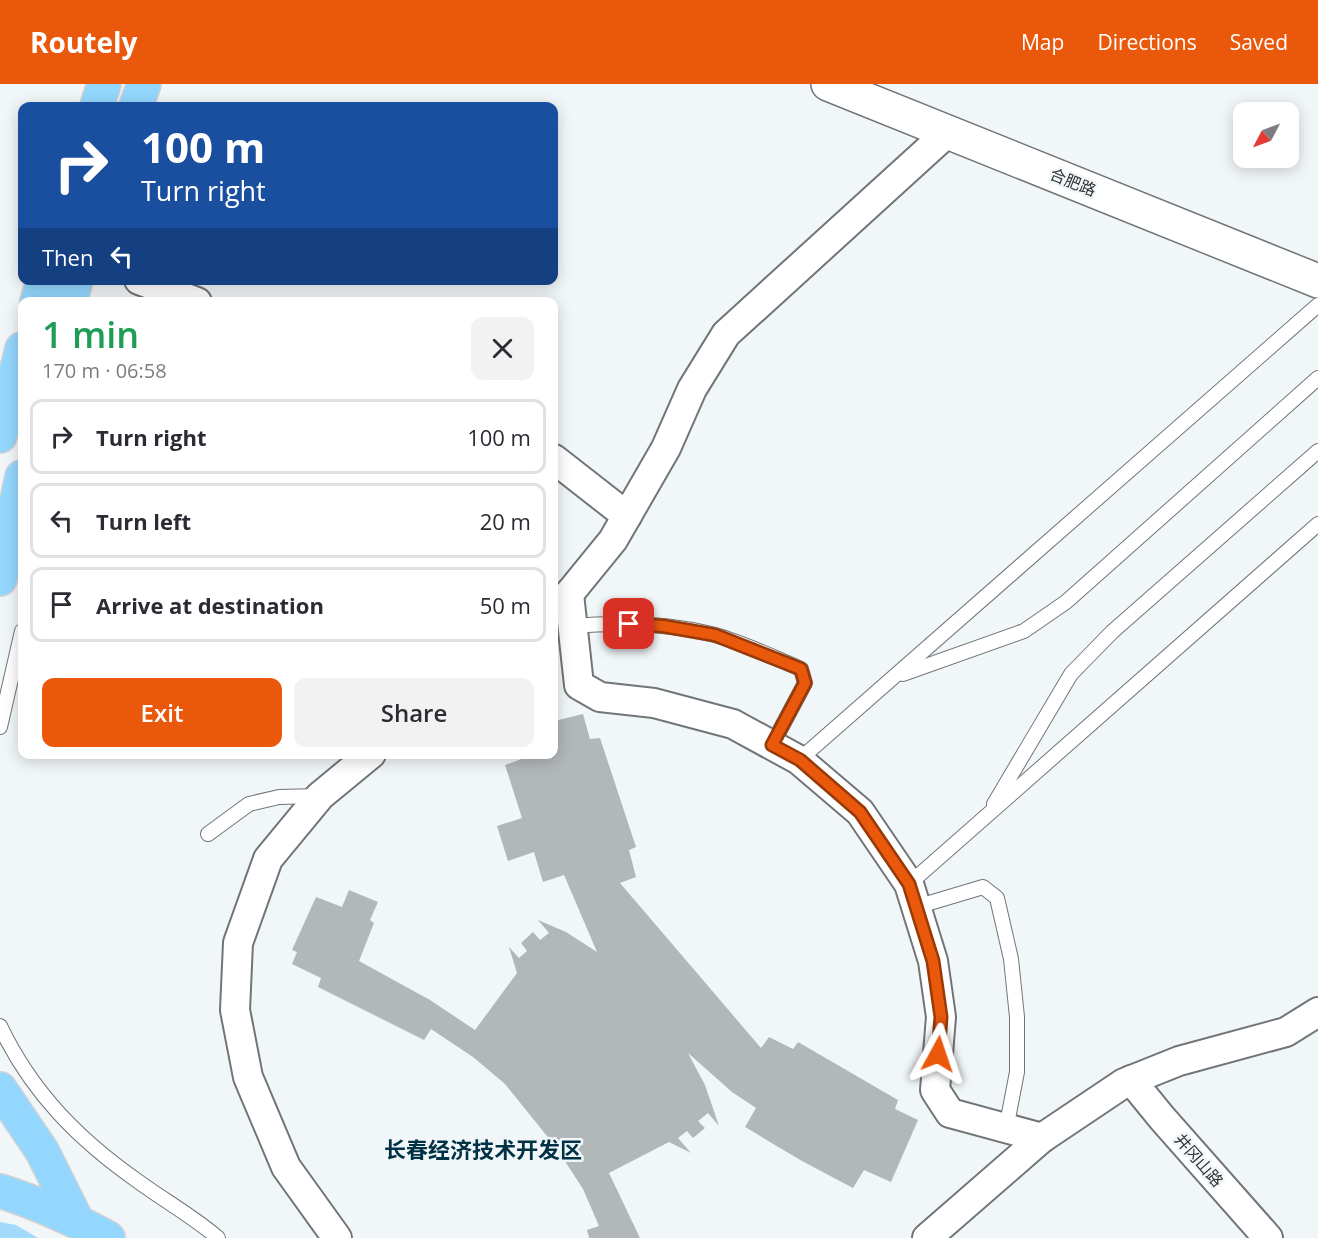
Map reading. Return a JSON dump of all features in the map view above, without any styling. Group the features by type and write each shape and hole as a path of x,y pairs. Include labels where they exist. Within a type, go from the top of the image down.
{"highway":[{"path":"98,102 104,84"},
{"path":"137,102 144,84"},
{"path":"0,436 5,390 18,357"},
{"path":"0,579 18,496"},
{"path":"0,1089 42,1150 77,1221"},
{"path":"0,1191 30,1200 108,1238"}],"street":[{"name":"合肥路","path":"828,84 1318,281"},
{"path":"948,132 726,334 692,389 666,448 613,540 565,609 579,685 600,697 654,703 733,723 800,760 860,812 912,896 933,961 941,1017 935,1090 950,1113 1042,1138"},
{"path":"152,285 184,297"},
{"path":"558,462 627,516"},
{"path":"337,1238 286,1167 248,1077 235,1010 238,943 268,859 320,796 365,759"},
{"path":"927,1238 1042,1138 1131,1080 1179,1061 1286,1032 1318,1012"},
{"name":"井冈山路","path":"1131,1080 1268,1238"}],"lane":[{"path":"800,760 1318,305"},
{"path":"894,677 1024,631 1066,602 1318,378"},
{"path":"987,816 1071,674 1112,633 1318,451"},
{"path":"912,896 987,816 1318,524"},
{"path":"565,609 611,623 663,626 715,635 801,669 805,683 772,745"},
{"path":"0,728 18,649"},
{"path":"207,834 249,804 279,797 320,796"},
{"path":"912,896 983,887 997,898 1011,959 1017,1017 1017,1072 1006,1129"},
{"path":"0,1026 39,1091 85,1140 137,1181 218,1238"}],"shaded area":[{"path":"0,1222 16,1225 38,1238 0,1238"}],"building":[{"path":"583,714 590,739 600,738 636,847 629,850 636,877 620,883 761,1048 769,1037 793,1049 798,1042 898,1100 895,1109 918,1120 891,1182 864,1170 853,1188 745,1127 756,1108 732,1092 688,1053 705,1085 719,1126 708,1113 698,1121 705,1128 693,1138 687,1131 678,1138 691,1153 669,1142 609,1173 640,1238 589,1238 587,1230 599,1226 583,1189 555,1146 505,1084 473,1057 431,1029 424,1040 318,987 321,978 292,964 297,952 292,950 316,897 342,907 349,890 378,902 370,920 374,923 359,961 430,1000 475,1030 517,973 509,947 519,958 527,951 521,943 533,932 540,940 549,933 538,920 566,932 597,952 564,875 543,882 534,852 508,861 497,826 522,818 505,765 521,759 558,759 558,720"}],"district":[{"name":"长春经济技术开发区","path":"483,1149"}],"route":[{"path":"629,624 663,626 715,635 801,669 805,683 772,745 800,760 860,812 909,884 933,961 941,1017 938,1054"}]}
